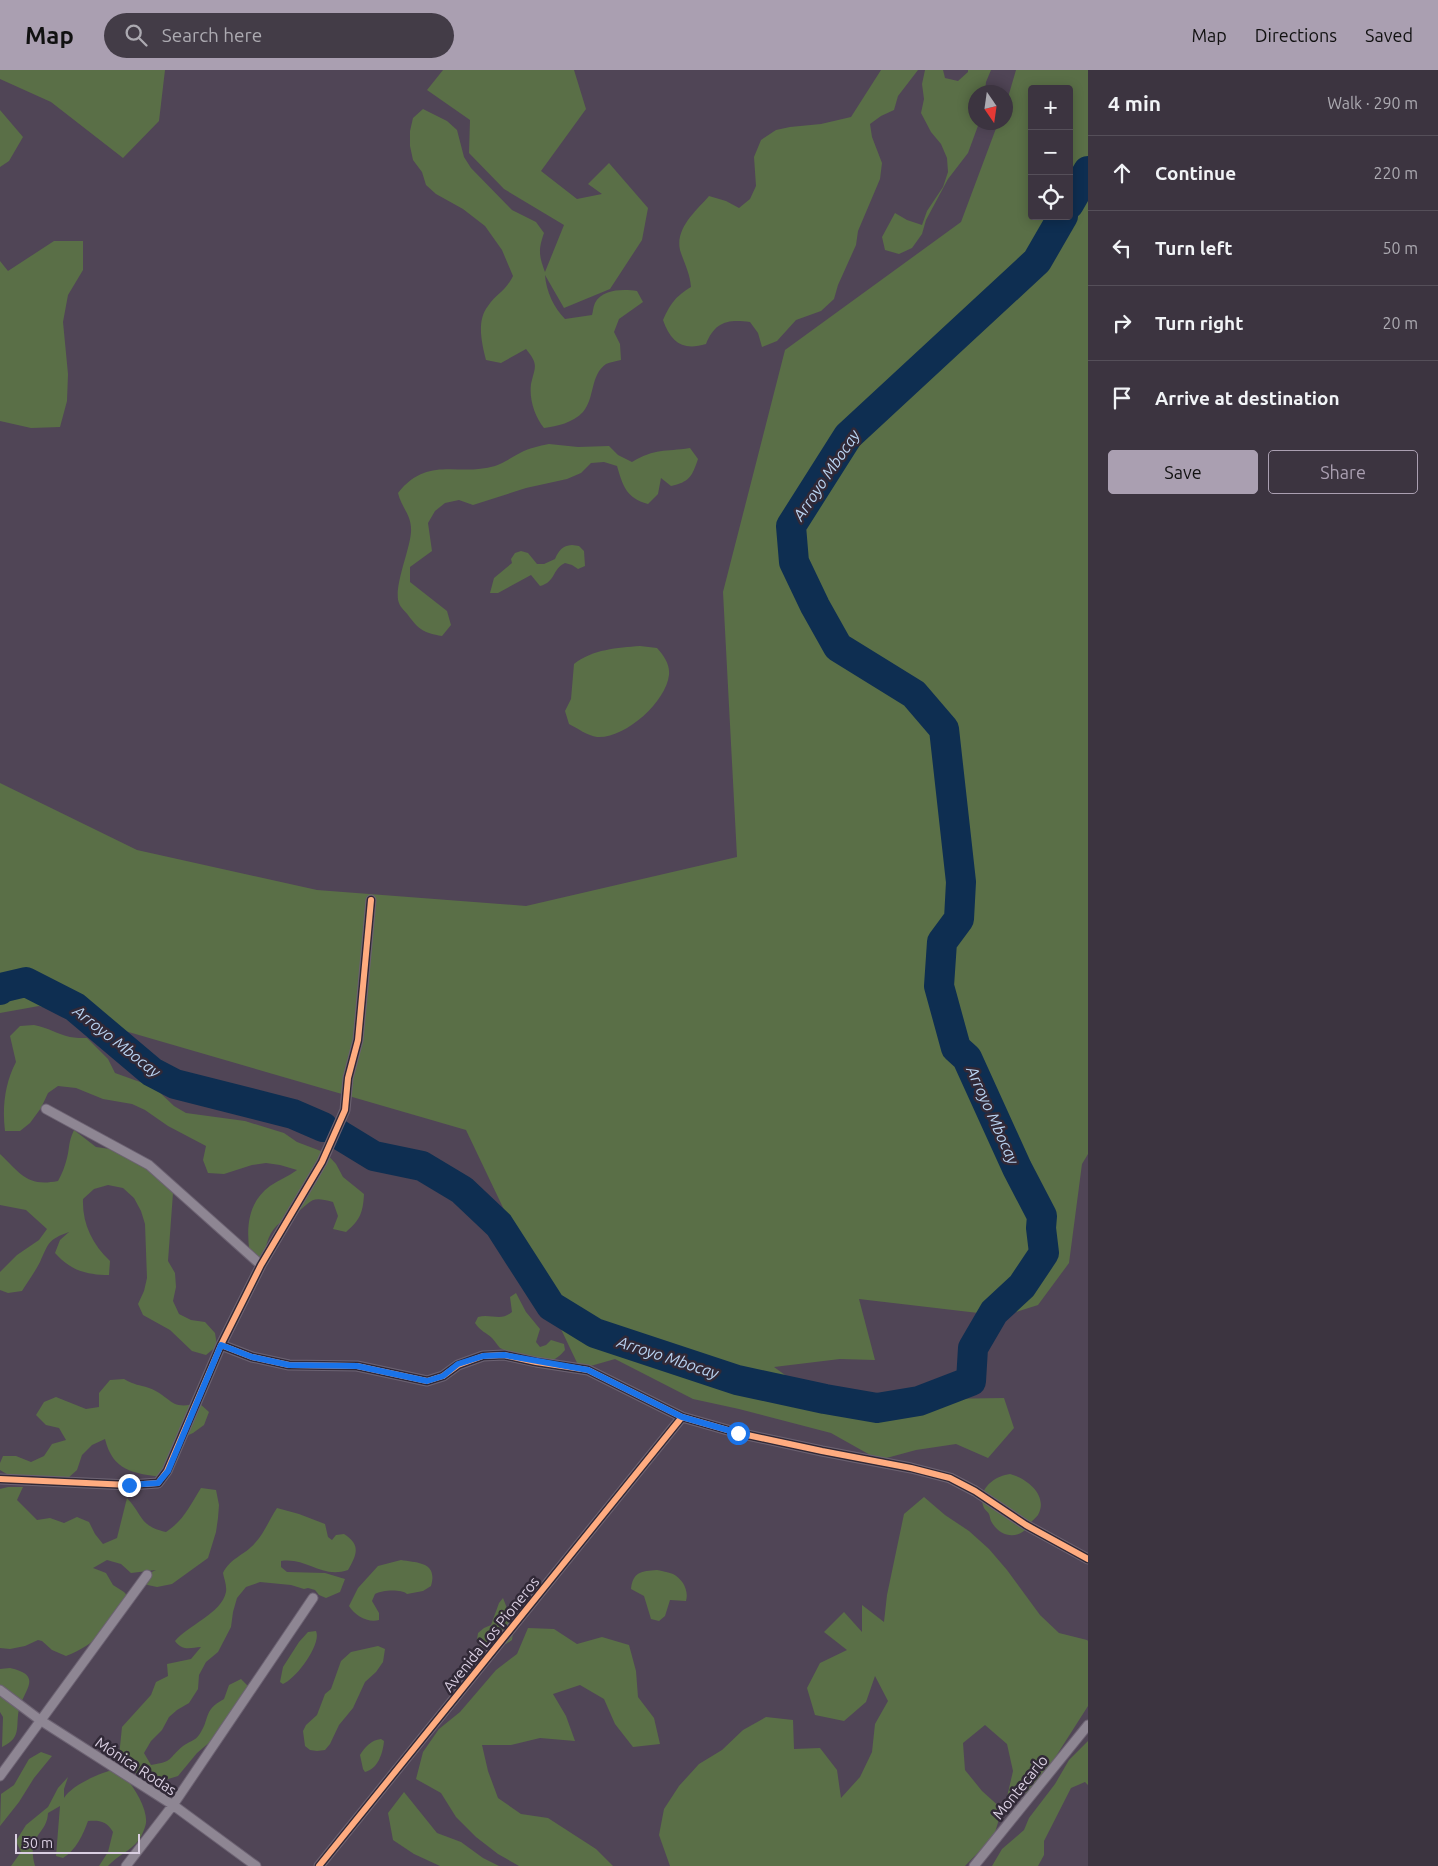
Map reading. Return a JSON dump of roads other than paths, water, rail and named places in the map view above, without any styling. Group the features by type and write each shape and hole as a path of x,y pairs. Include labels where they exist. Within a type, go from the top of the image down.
{"street":[{"path":"0,1479 129,1485 158,1483 168,1471 221,1345 261,1265 322,1162 346,1110 348,1078 358,1040 371,900"},
{"path":"46,1109 149,1165 261,1265"},
{"path":"221,1345 252,1357 289,1365 357,1366 427,1381 443,1376 458,1364 483,1356 504,1355 588,1370 682,1417 738,1433 911,1468 950,1478 975,1491 1026,1525 1088,1559"},
{"name":"Avenida Los Pioneros","path":"319,1866 682,1417"},
{"path":"0,1776 146,1575"},
{"path":"126,1866 173,1806 313,1598"},
{"name":"Mónica Rodas","path":"0,1690 40,1720 173,1806 256,1866"},
{"name":"Montecarlo","path":"974,1866 1088,1725"}],"waterway":[{"name":"Arroyo Mbocay","path":"1073,197 1088,171"},
{"name":"Arroyo Mbocay","path":"338,1134 374,1156 422,1166 462,1190 499,1225 551,1306 595,1333 737,1380 877,1408 919,1401 971,1381 973,1348 994,1312 1022,1286 1044,1253 1041,1228 1042,1216 1017,1168 967,1058 956,1048 939,986 942,942 959,919 961,882 944,729 914,694 838,647 815,606 794,562 791,526 848,436 1037,261 1061,220"},
{"name":"Arroyo Mbocay","path":"0,990 1,988 26,982 75,1007 152,1072 175,1084 293,1114 323,1127"}]}
